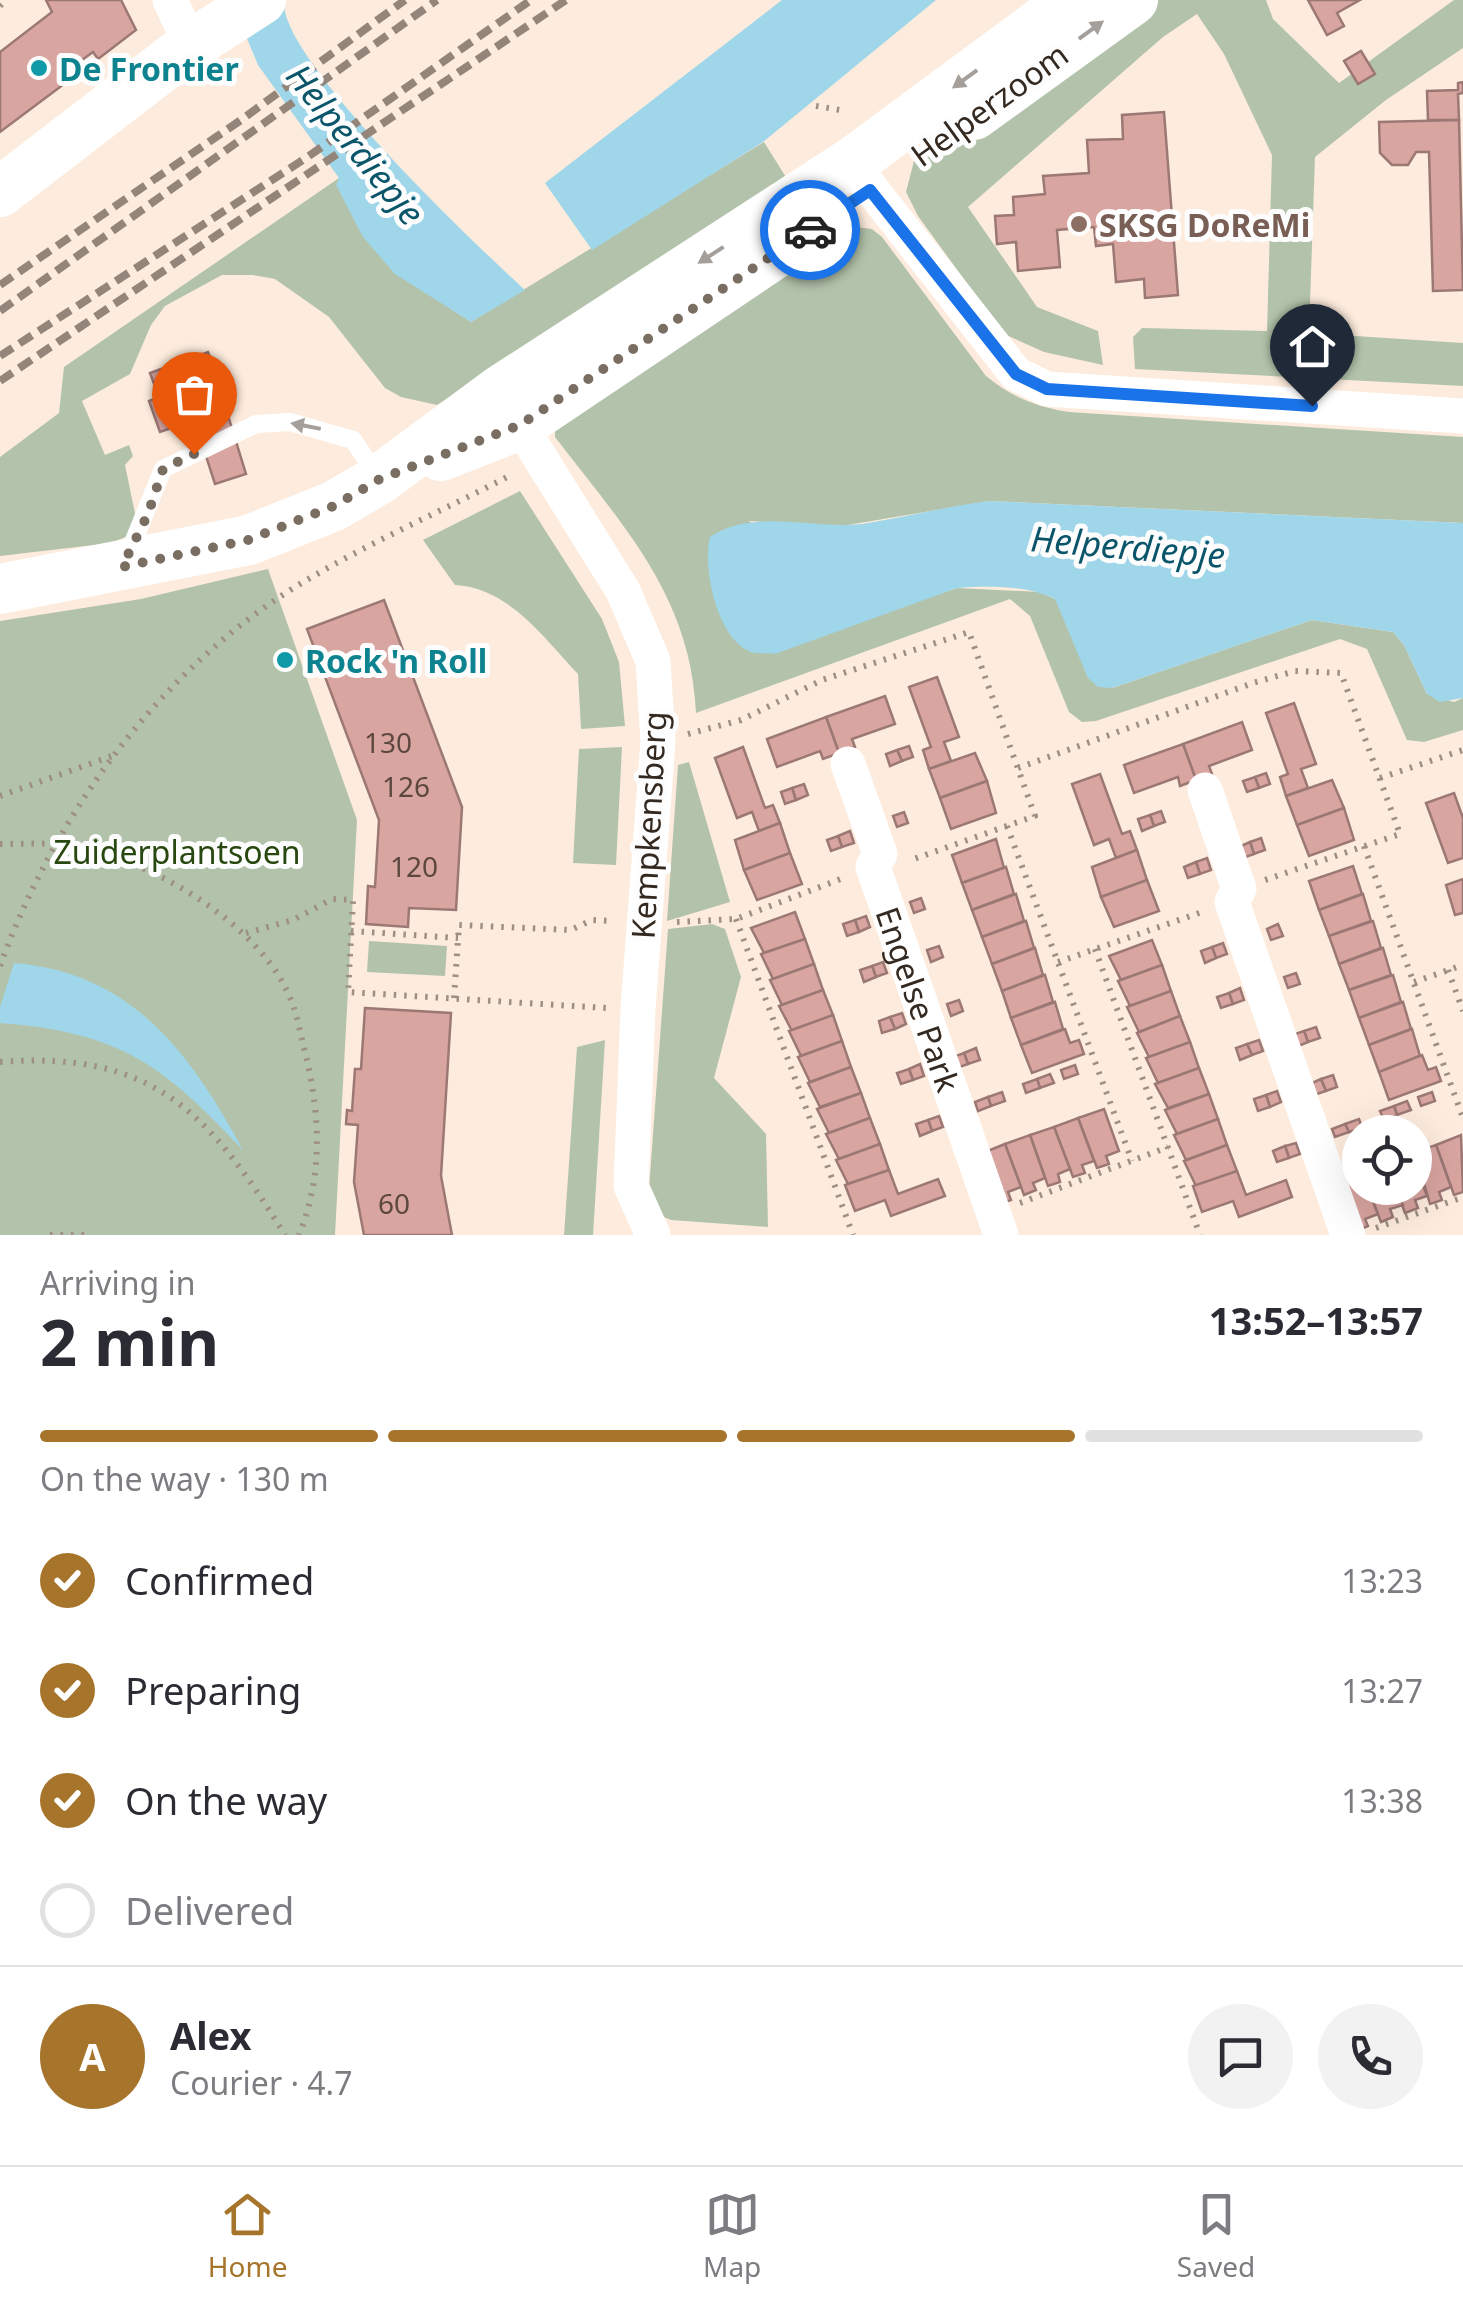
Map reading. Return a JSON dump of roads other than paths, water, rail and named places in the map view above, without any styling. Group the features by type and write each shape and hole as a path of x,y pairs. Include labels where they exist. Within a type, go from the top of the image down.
{"street":[{"path":"170,0 227,22"},
{"name":"Helperzoom","path":"860,176 1072,0"},
{"name":"Helperzoom","path":"0,589 248,540 334,506 380,479 520,425 860,176 1133,0"},
{"path":"0,192 227,22"},
{"path":"860,176 1016,374 1047,389 1463,416"},
{"name":"Kempkensberg","path":"520,425 623,592 653,662 658,742 638,1010 631,1186 654,1235"},
{"name":"Engelse Park","path":"848,764 880,854 873,868 998,1224"},
{"path":"1205,790 1235,895 1361,1232"}],"lane":[{"path":"122,567 148,514 163,469 256,424 290,422 337,432 353,440 380,479"}],"water":[{"name":"Helperdiepje","path":"231,0 284,0 290,27 345,105 426,194 525,290 471,322 395,274 363,237 336,185 339,178 258,65"},
{"path":"782,0 936,0 763,142 592,250 545,183"},
{"name":"Helperdiepje","path":"990,501 1463,523 1463,698 1440,702 1427,694 1404,645 1393,632 1312,620 1112,688 1098,687 1088,678 1055,599 1020,589 957,588 775,654 751,652 739,645 721,618 710,583 708,550 710,537 728,528 766,521 868,523"},
{"path":"14,963 56,970 93,983 125,1001 179,1051 202,1081 243,1150 188,1096 136,1058 77,1035 0,1023 0,1007"}],"railway":[{"path":"0,285 241,120 405,0"},
{"path":"0,311 437,0"},
{"path":"0,356 306,158 531,0"},
{"path":"0,381 566,0"}],"place":[{"name":"De Frontier","path":"39,68"},
{"name":"SKSG DoReMi","path":"1079,224"},
{"name":"Rock 'n Roll","path":"285,660"}],"park label":[{"name":"Zuiderplantsoen","path":"177,851"}]}
